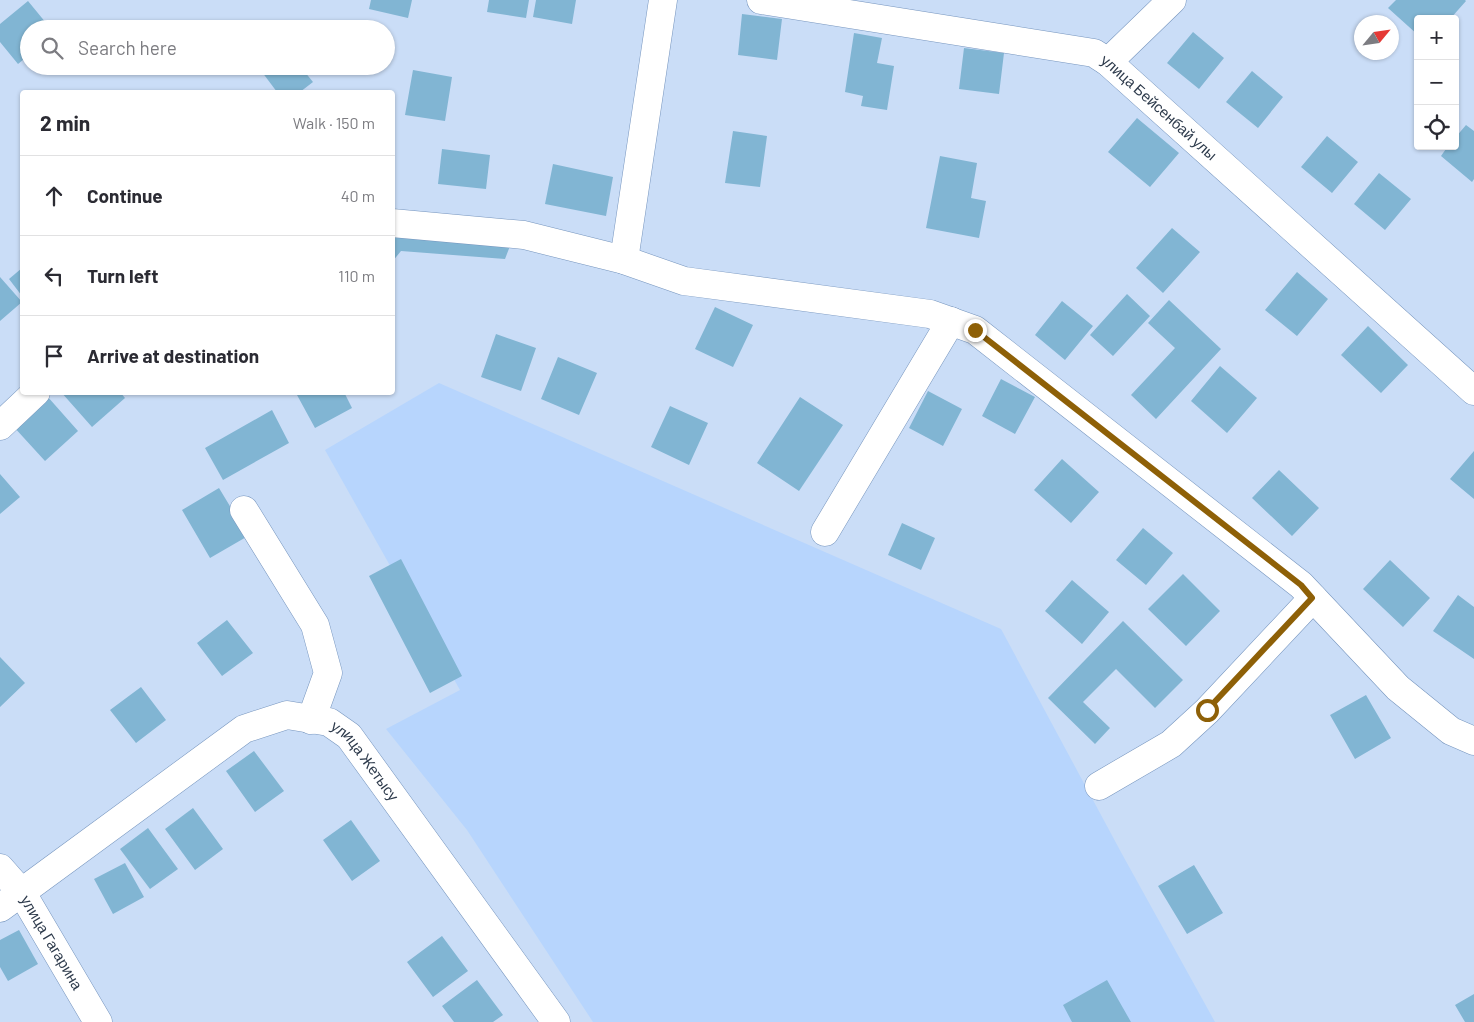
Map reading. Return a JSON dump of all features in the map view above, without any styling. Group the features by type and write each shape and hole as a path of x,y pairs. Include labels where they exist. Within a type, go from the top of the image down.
{"street":[{"path":"624,260 663,0"},
{"path":"1108,62 1172,0"},
{"name":"улица Бейсенбай улы","path":"774,1 1094,53 1108,62 1474,391"},
{"path":"395,223 524,235 624,260 684,281 930,314 975,330 1301,585 1398,688 1451,731 1474,741"},
{"path":"825,532 951,321"},
{"path":"0,426 33,395"},
{"path":"244,510 315,624 328,673 311,720"},
{"path":"1100,786 1171,744 1207,710 1312,598"},
{"name":"улица Жетысу","path":"11,901 244,729 287,715 329,722 349,736 556,1022"},
{"name":"улица Гагарина","path":"0,868 11,901 98,1022"}],"shaded area":[{"path":"439,383 1001,629 1215,1022 593,1022 467,830 386,729 460,690 325,450"}],"building":[{"path":"371,0 412,0 408,18 369,9"},
{"path":"489,0 529,0 526,18 487,12"},
{"path":"536,0 576,0 572,24 533,17"},
{"path":"1396,0 1466,1 1454,15 1414,15 1414,31 1399,18 1399,15 1396,15 1388,8"},
{"path":"28,1 44,20 20,20 20,62 18,64 0,42 0,24"},
{"path":"742,14 782,19 777,60 738,55"},
{"path":"1193,32 1224,58 1199,89 1167,63"},
{"path":"854,33 882,38 877,63 894,66 887,110 861,106 863,96 845,92"},
{"path":"964,48 1004,53 999,94 959,89"},
{"path":"413,70 452,77 445,121 405,115"},
{"path":"1252,71 1283,97 1258,128 1226,102"},
{"path":"264,75 307,75 313,82 303,90 276,90"},
{"path":"1137,118 1179,153 1150,187 1108,152"},
{"path":"1466,125 1474,131 1474,179 1472,182 1441,156 1445,150 1459,150 1459,133"},
{"path":"733,131 767,136 760,187 725,183"},
{"path":"1327,136 1358,162 1332,193 1301,167"},
{"path":"442,149 490,155 486,189 438,184"},
{"path":"940,156 977,163 971,198 986,201 979,238 926,228"},
{"path":"553,164 613,177 606,216 545,204"},
{"path":"1379,173 1411,199 1385,230 1354,204"},
{"path":"395,225 515,233 505,259 401,251 395,258"},
{"path":"1172,228 1200,252 1163,293 1136,268"},
{"path":"20,270 20,293 9,279"},
{"path":"1297,272 1328,299 1297,336 1265,310"},
{"path":"0,277 20,300 20,304 0,321"},
{"path":"1127,294 1150,316 1113,356 1090,335"},
{"path":"1169,300 1221,349 1156,419 1131,395 1175,348 1148,323"},
{"path":"1062,301 1093,326 1065,360 1035,335"},
{"path":"715,307 753,325 733,367 695,349"},
{"path":"1368,326 1408,365 1381,393 1341,355"},
{"path":"496,334 536,348 521,391 481,377"},
{"path":"558,357 597,373 579,415 541,399"},
{"path":"1220,366 1257,398 1227,433 1191,401"},
{"path":"1001,379 1035,397 1015,434 982,416"},
{"path":"928,391 962,409 943,446 909,428"},
{"path":"64,395 122,395 125,398 92,427"},
{"path":"297,395 346,395 352,408 315,428"},
{"path":"47,396 78,431 45,461 13,426"},
{"path":"800,397 843,425 799,491 757,463"},
{"path":"670,406 708,423 689,465 651,447"},
{"path":"272,410 289,443 223,480 205,448"},
{"path":"1474,451 1474,499 1450,479"},
{"path":"1062,459 1099,492 1071,523 1034,490"},
{"path":"1279,470 1319,508 1292,536 1252,498"},
{"path":"0,474 20,497 0,514"},
{"path":"219,488 248,536 210,558 182,510"},
{"path":"902,523 935,538 921,570 888,555"},
{"path":"1143,528 1173,553 1146,585 1116,560"},
{"path":"401,559 462,676 430,693 369,576"},
{"path":"1390,560 1430,598 1403,627 1363,589"},
{"path":"1183,574 1220,611 1186,646 1148,609"},
{"path":"1072,580 1109,612 1082,644 1045,611"},
{"path":"1458,595 1474,607 1474,659 1433,631"},
{"path":"227,620 253,653 222,676 197,643"},
{"path":"1123,621 1183,680 1155,708 1116,669 1083,702 1110,728 1095,744 1048,698"},
{"path":"0,657 25,683 0,707"},
{"path":"141,687 166,720 136,743 110,710"},
{"path":"1366,695 1391,738 1355,759 1330,715"},
{"path":"254,751 284,791 255,812 226,771"},
{"path":"193,808 223,849 195,870 165,829"},
{"path":"351,820 380,861 352,881 323,840"},
{"path":"148,828 178,869 150,889 120,849"},
{"path":"125,863 144,897 113,914 94,879"},
{"path":"1194,865 1223,913 1187,934 1158,886"},
{"path":"19,930 38,964 8,981 0,967 0,940"},
{"path":"442,936 468,971 433,997 407,962"},
{"path":"477,980 503,1015 493,1022 454,1022 442,1006"},
{"path":"1107,980 1131,1022 1072,1022 1063,1005"},
{"path":"1474,994 1474,1022 1465,1022 1455,1005"}],"route":[{"path":"975,330 1301,585 1312,598 1207,710"}]}
